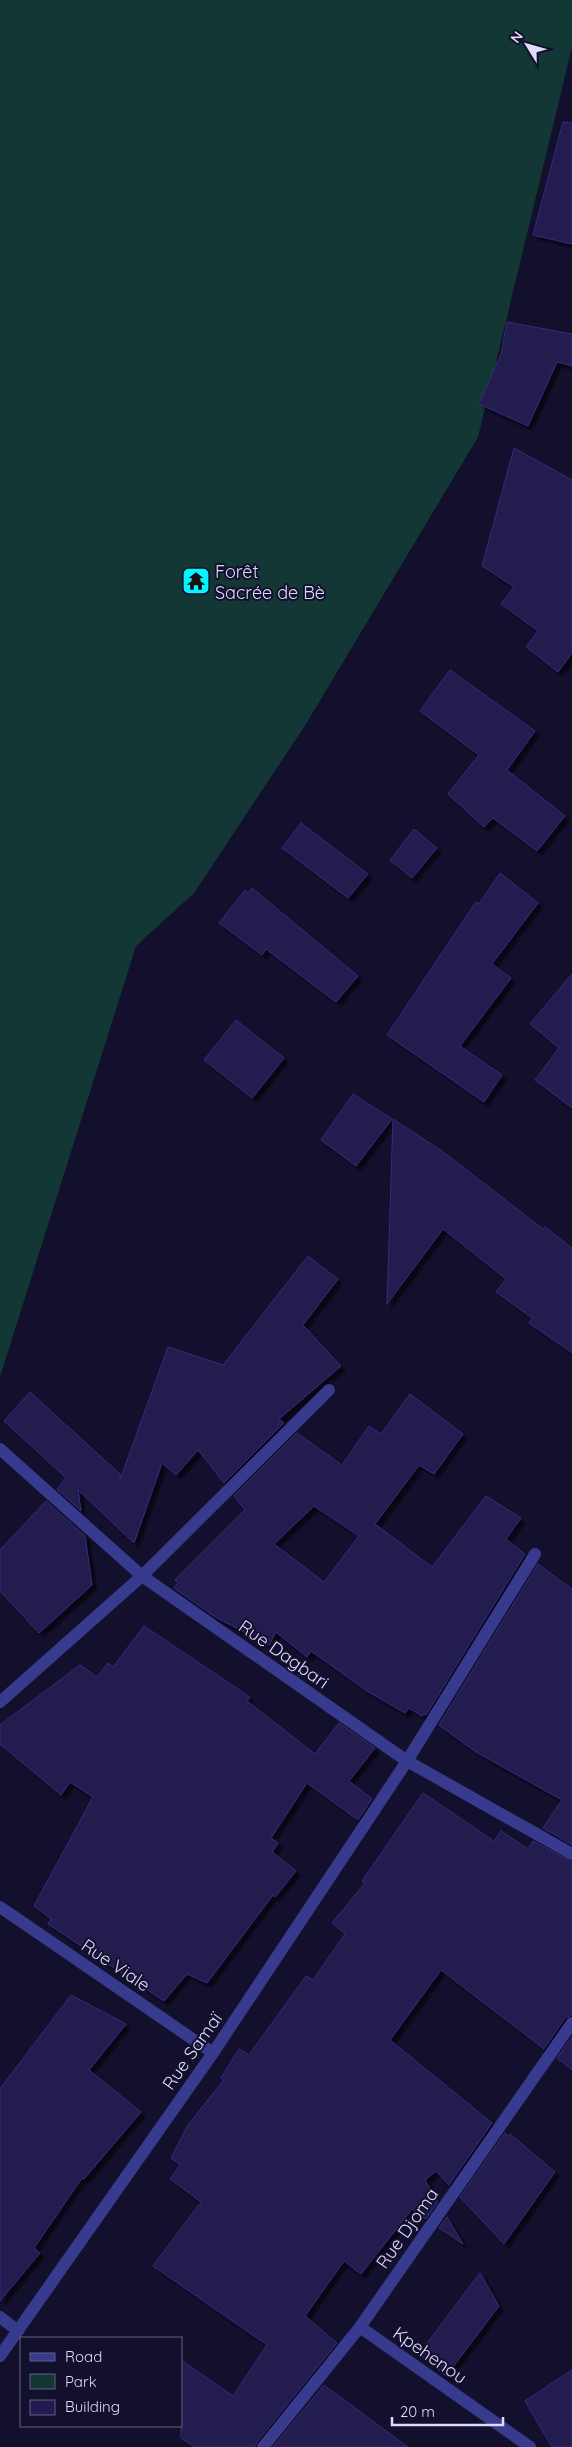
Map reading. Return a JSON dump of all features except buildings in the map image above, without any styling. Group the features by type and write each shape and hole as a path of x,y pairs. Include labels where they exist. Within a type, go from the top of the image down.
{"street":[{"path":"0,1702 142,1576 329,1390"},
{"name":"Rue Dagbari","path":"0,1449 142,1576 407,1762 572,1854"},
{"name":"Rue Samaï","path":"0,2356 213,2053 407,1762 535,1554"},
{"name":"Rue Viale","path":"0,1907 213,2053"},
{"name":"Rue Djoma","path":"262,2447 360,2327 572,2023"},
{"path":"0,2316 18,2331"},
{"name":"Kpehenou","path":"360,2327 530,2447"}],"green space":[{"name":"Forêt Sacrée de Bè","path":"0,0 572,0 572,47 478,437 306,724 194,893 136,946 0,1377"}],"place":[{"name":"Forêt Sacrée de Bè","path":"196,581"}]}
